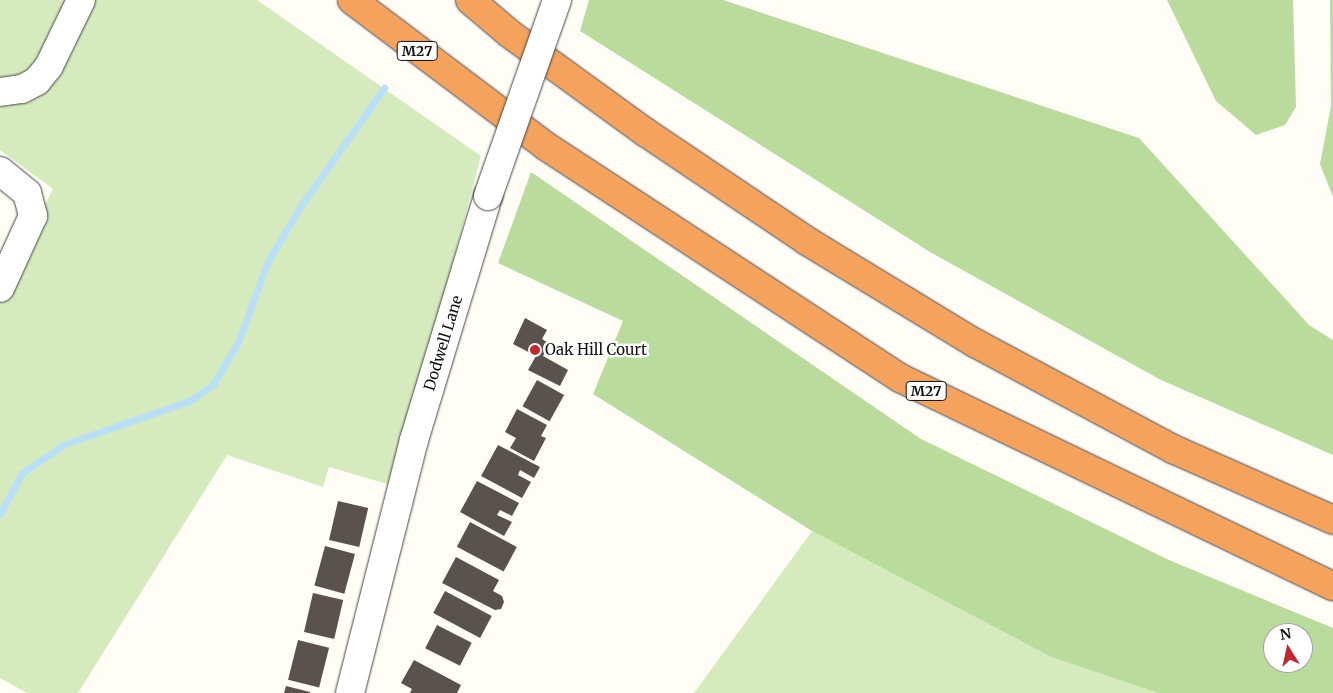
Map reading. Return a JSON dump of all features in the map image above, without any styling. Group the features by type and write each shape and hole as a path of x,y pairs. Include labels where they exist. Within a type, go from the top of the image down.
{"highway":[{"name":"M27","path":"352,0 547,147 900,378 1333,586"},
{"path":"470,0 510,34 645,132 806,241 975,343 1173,449 1333,520"}],"street":[{"path":"0,92 22,89 37,81 49,66 81,0"},
{"name":"Dodwell Lane","path":"350,693 414,440 488,196 557,0"},
{"path":"0,171 27,193 34,216 0,288"}],"green space":[{"path":"0,0 257,0 481,156 394,486 329,467 323,487 227,455 78,693 27,693 0,678 0,295 53,189 0,150"},
{"path":"589,0 723,0 1139,138 1309,325 1333,340 1333,455 1161,380 930,252 580,31"},
{"path":"1167,0 1293,0 1296,107 1285,125 1256,135 1216,101"},
{"path":"1330,0 1333,0 1333,197 1320,164 1331,106"},
{"path":"531,172 921,439 1169,560 1333,628 1333,693 1158,693 1051,657 812,531 593,394 623,321 498,263"},
{"path":"812,531 1051,657 1158,693 694,693"}],"building":[{"name":"Oak Hill Court","path":"525,318 547,330 542,339 550,344 543,356 568,370 560,386 528,370 536,356 513,344"},
{"path":"537,380 564,395 550,421 522,406"},
{"path":"517,409 547,425 541,436 546,438 534,461 510,448 516,438 505,432"},
{"path":"498,445 540,467 534,478 520,470 518,475 531,482 522,498 481,476"},
{"path":"477,481 519,503 512,516 500,510 497,515 512,522 504,536 460,512"},
{"path":"338,501 368,508 359,547 329,540"},
{"path":"470,522 517,547 504,572 457,547"},
{"path":"325,546 355,554 344,594 314,586"},
{"path":"456,557 499,580 493,591 502,596 504,602 501,609 495,610 442,583"},
{"path":"445,591 492,616 480,638 433,613"},
{"path":"313,593 343,600 334,639 304,632"},
{"path":"437,625 472,643 460,666 425,648"},
{"path":"298,640 329,648 319,688 288,680"},
{"path":"414,660 461,685 457,693 410,693 412,689 401,683"},
{"path":"286,686 310,692 310,693 284,693"}],"waterway":[{"path":"0,514 22,473 65,444 189,401 213,385 238,342 268,261 300,207 384,88"}],"place":[{"name":"Oak Hill Court","path":"535,350"}]}
